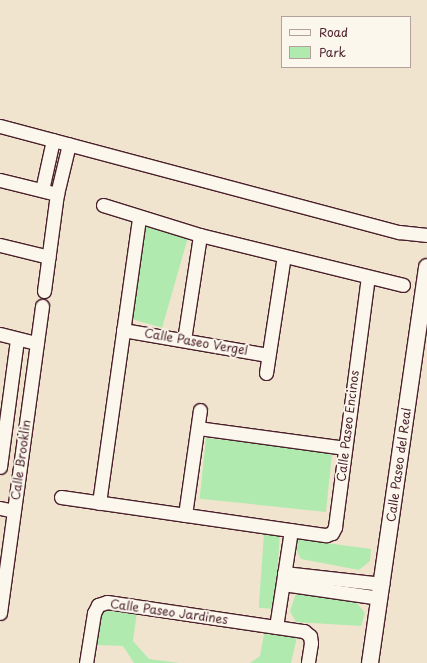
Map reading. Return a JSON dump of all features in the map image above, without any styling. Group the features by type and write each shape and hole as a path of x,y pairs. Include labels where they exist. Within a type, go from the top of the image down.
{"street":[{"path":"0,126 399,232 427,235"},
{"path":"42,190 54,140"},
{"path":"44,291 57,194 69,144"},
{"path":"0,180 57,194"},
{"path":"103,205 200,235 368,278 403,285"},
{"path":"99,503 139,217"},
{"path":"184,340 200,235"},
{"path":"0,245 49,257"},
{"path":"266,373 284,256"},
{"name":"Calle Paseo del Real","path":"370,663 427,267"},
{"name":"Calle Paseo Encinos","path":"61,497 291,530 332,533 335,527 368,278"},
{"name":"Calle Brooklin","path":"0,614 1,594 26,430 42,306"},
{"name":"Calle Paseo Vergel","path":"123,330 268,355"},
{"path":"0,334 37,343"},
{"name":"Calle Brooklin","path":"0,467 3,425 17,338"},
{"path":"185,515 200,410"},
{"path":"3,425 26,430"},
{"path":"198,428 345,448"},
{"path":"0,508 14,511"},
{"path":"276,627 291,530"},
{"path":"284,578 381,591"},
{"name":"Calle Paseo Jardines","path":"86,663 94,613 98,605 107,602 304,631 310,636 308,663"}],"green space":[{"path":"145,224 188,236 162,328 119,315"},
{"path":"206,438 332,451 326,512 200,499"},
{"path":"264,533 280,534 275,609 259,608"},
{"path":"296,539 371,549 370,561 359,570 301,559 295,548"},
{"path":"296,593 356,602 365,613 361,626 296,622 290,611"},
{"path":"103,609 137,612 133,641 149,659 179,663 134,663 123,646 96,645"},
{"path":"264,634 297,637 291,663 250,663 260,656"}]}
